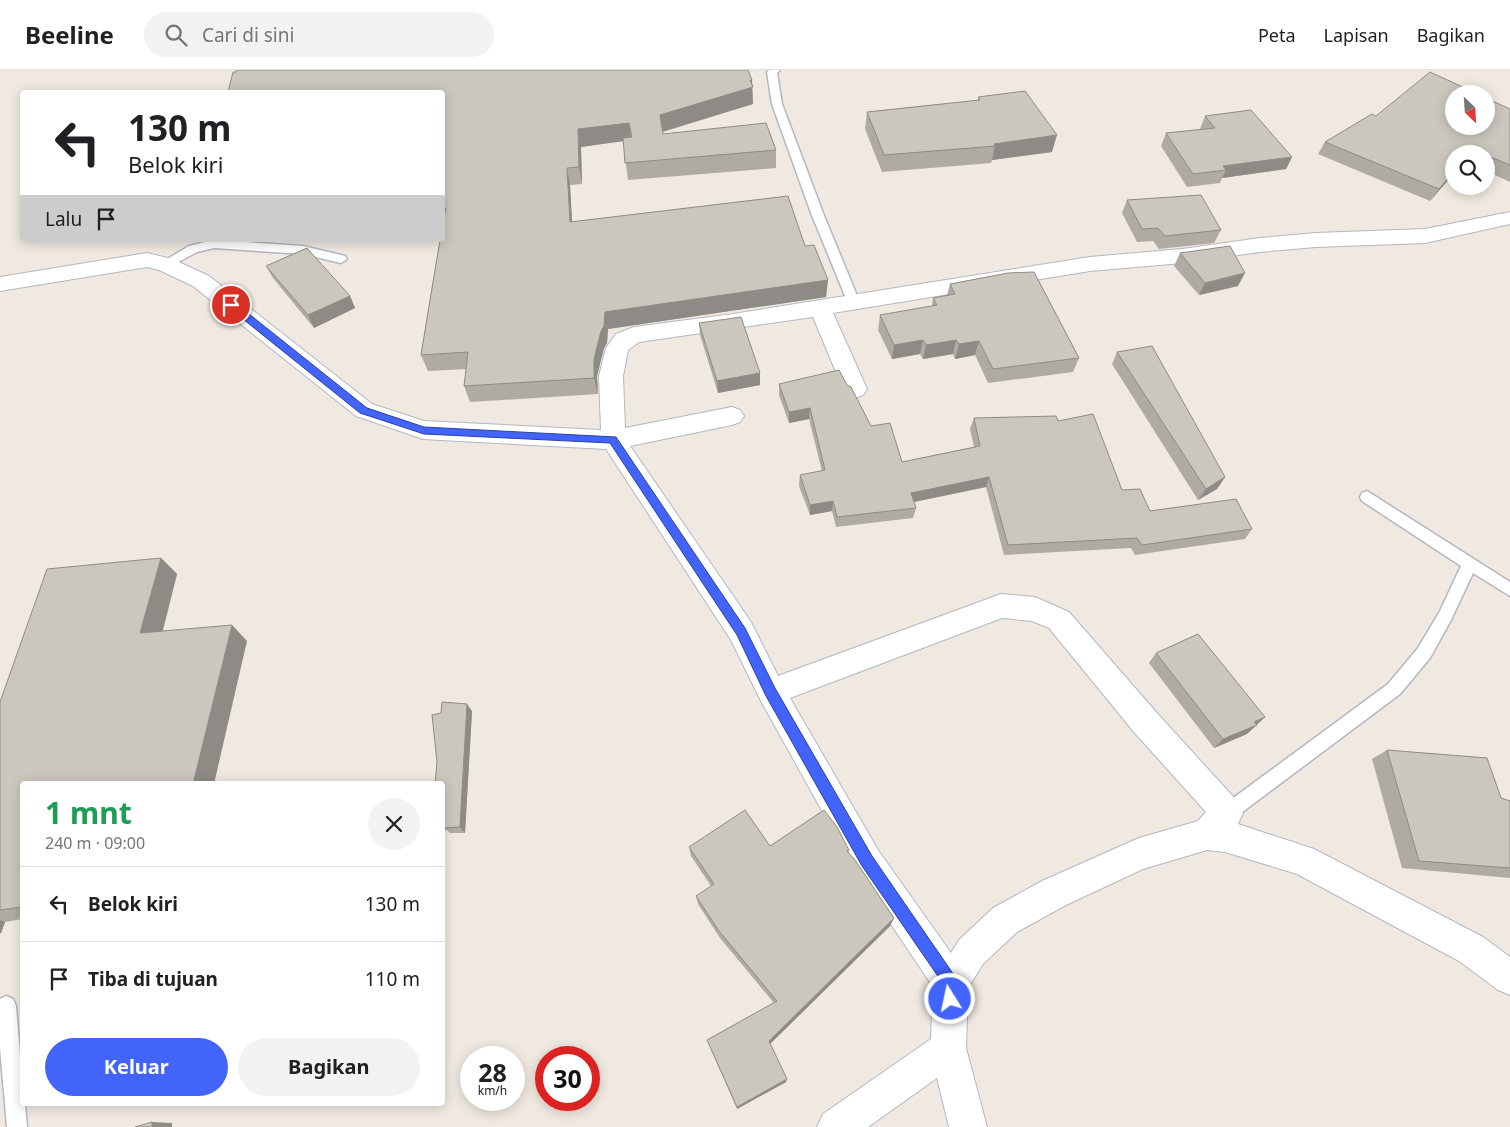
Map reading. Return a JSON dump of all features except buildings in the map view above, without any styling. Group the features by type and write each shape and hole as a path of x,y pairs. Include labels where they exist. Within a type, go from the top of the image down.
{"street":[{"path":"951,983 867,861 771,692 741,631 613,440 611,376 617,348 624,340 634,335 650,332 733,322 1090,264 1182,256 1260,245 1316,240 1425,236 1510,218"},
{"path":"0,284 147,260 165,264 201,281 364,410 424,430 613,440 732,416"},
{"path":"820,308 855,389"},
{"path":"771,692 1001,606 1035,609 1059,620 1145,722 1225,836 1303,860 1471,949 1510,978"},
{"path":"968,1127 948,1048 951,983 971,952 1005,920 1054,893 1139,854 1217,823"},
{"path":"836,1127 948,1048"}],"lane":[{"path":"776,70 772,72 777,104 817,212 854,303"},
{"path":"165,264 202,246 214,244 303,250 341,259"},
{"path":"1367,497 1510,590"},
{"path":"1217,823 1394,690 1424,653 1446,615 1469,565"},
{"path":"6,1006 17,1127"}],"route":[{"path":"231,305 364,410 424,430 613,440 741,631 771,692 867,861 951,983 950,999"}]}
